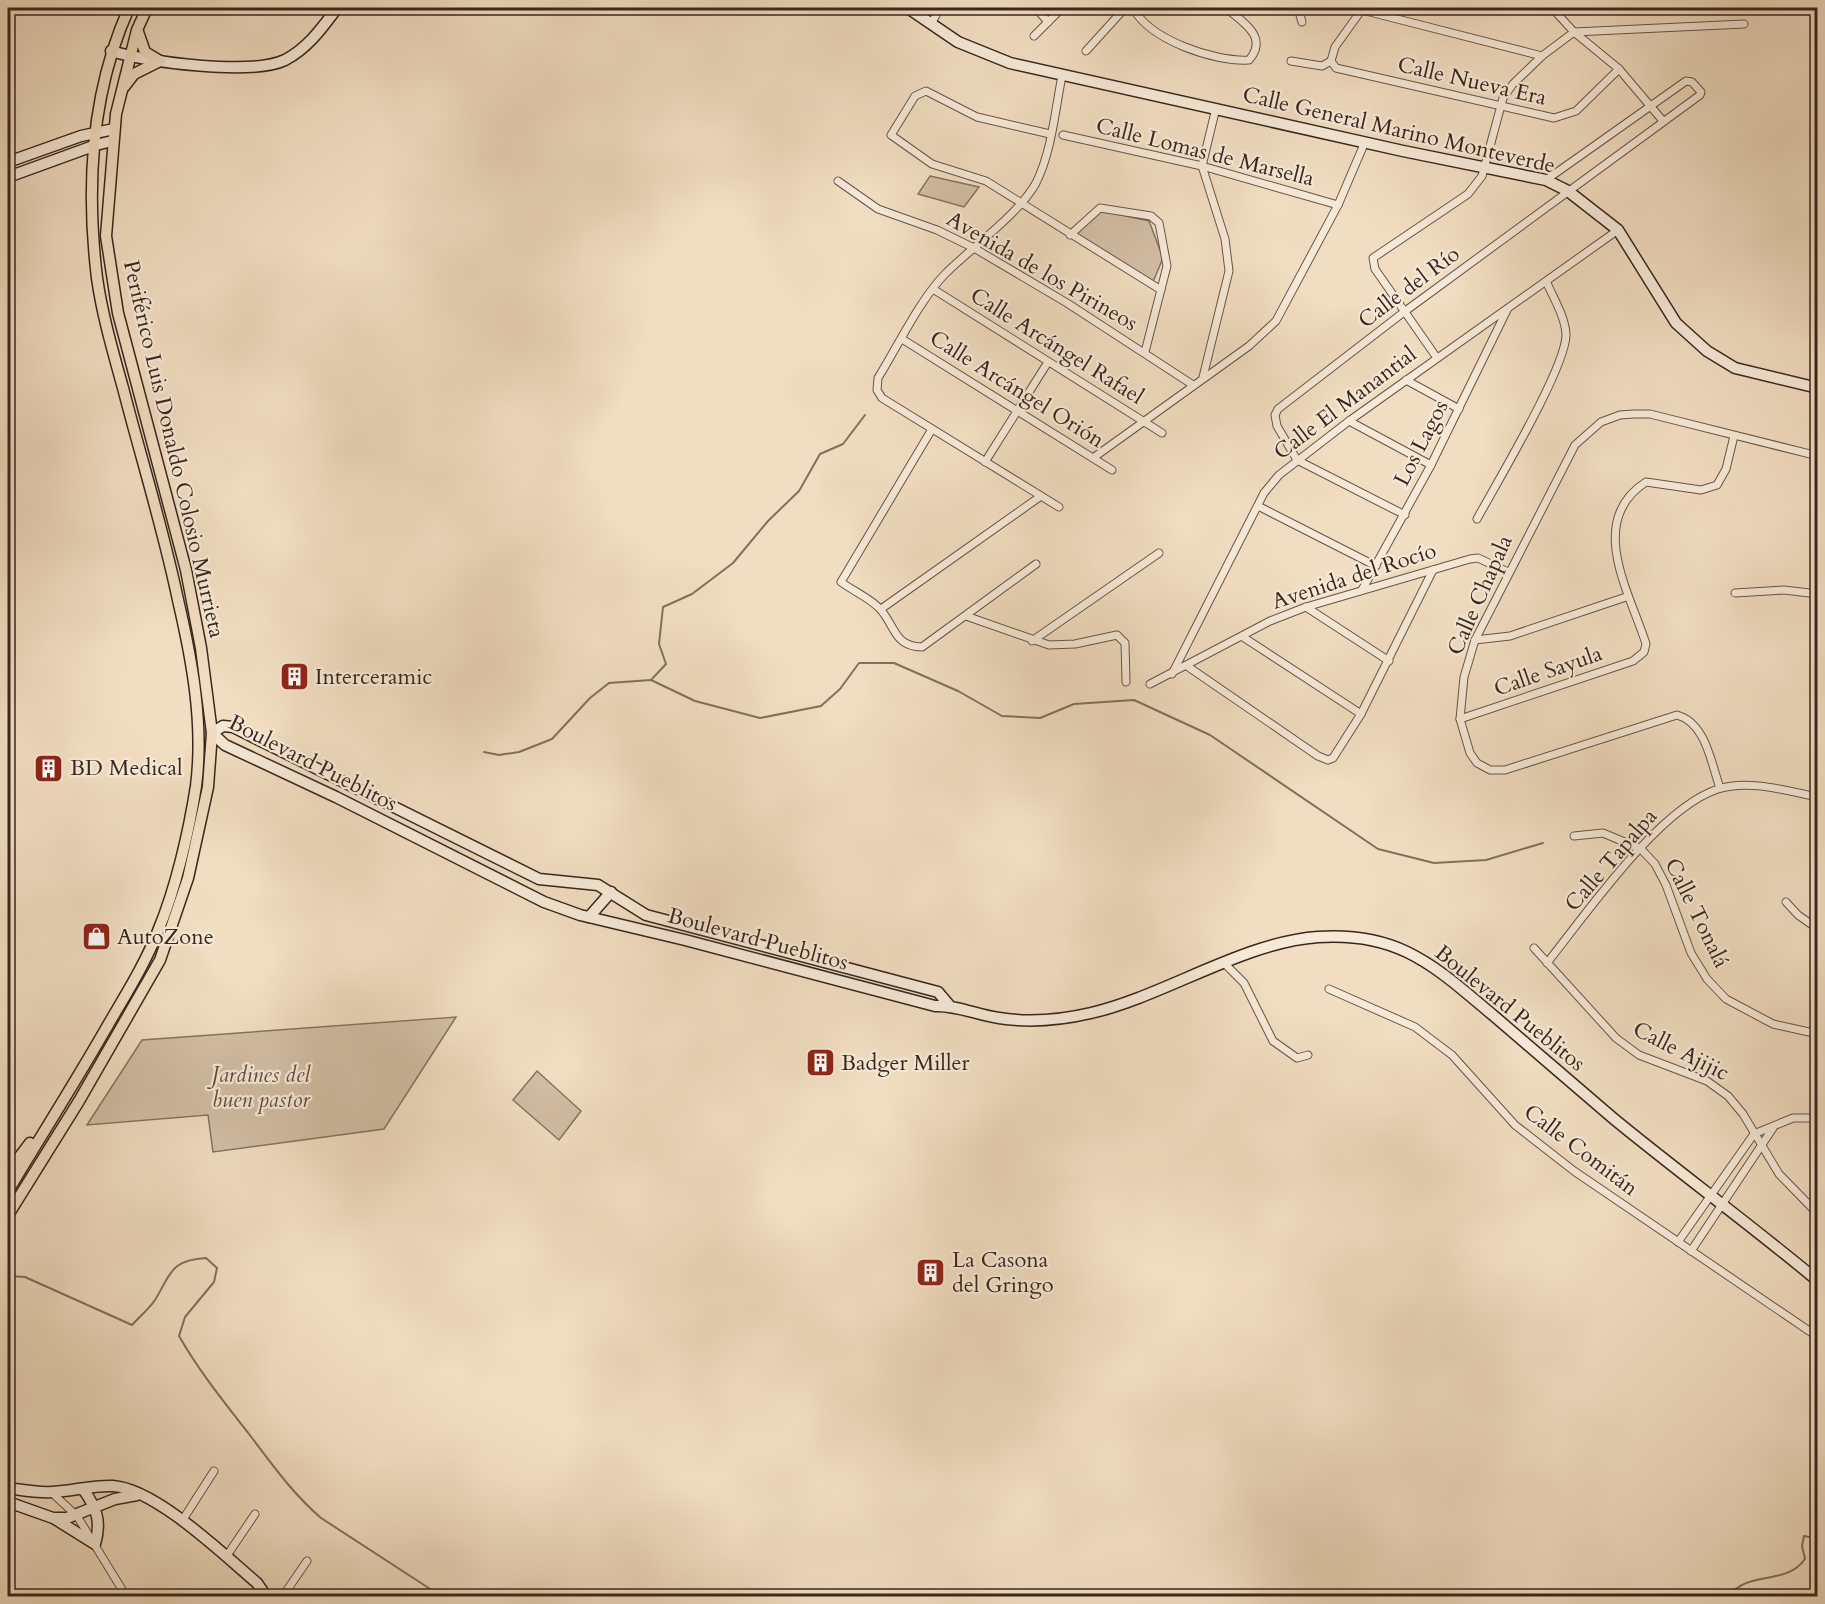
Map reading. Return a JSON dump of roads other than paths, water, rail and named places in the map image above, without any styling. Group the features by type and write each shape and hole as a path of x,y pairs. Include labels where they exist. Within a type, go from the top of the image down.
{"main road":[{"name":"Periférico Luis Donaldo Colosio Murrieta","path":"8,1191 140,971 159,929 185,837 196,785 197,709 189,650 171,567 114,354 98,280 93,179 97,109 111,51 129,8"},
{"name":"Periférico Luis Donaldo Colosio Murrieta","path":"8,1215 99,1067 150,978 168,940 198,841 208,787 212,733 201,648 186,570 111,279 106,236 112,141 120,92 137,30 147,8"},
{"path":"137,30 145,52 160,61"},
{"path":"120,92 134,74 160,61"},
{"path":"197,709 212,733 198,751"},
{"path":"8,1172 62,1102"}],"street":[{"path":"111,51 130,57 160,61 250,67 273,64 308,45 336,8"},
{"name":"Calle General Marino Monteverde","path":"908,8 974,51 1062,75 1485,169 1546,180 1568,191 1618,230 1676,323 1698,344 1735,368 1818,388"},
{"path":"931,24 940,8"},
{"path":"1036,8 1048,22"},
{"path":"1034,36 1062,8"},
{"path":"1086,51 1125,8"},
{"path":"1133,8 1147,25 1170,40 1220,56 1249,60 1255,53 1258,40 1226,8"},
{"path":"1298,8 1302,21"},
{"path":"1552,8 1574,32 1619,69 1663,121"},
{"path":"1334,65 1335,47 1362,9 1542,56"},
{"path":"1437,358 1375,269 1372,258 1468,194 1477,185 1485,169 1499,107 1513,84 1542,56 1574,32 1744,24"},
{"name":"Calle Nueva Era","path":"1291,61 1322,66 1334,65 1545,117 1564,117 1576,111 1619,69"},
{"path":"1059,507 882,398 877,390 878,378 933,290 1021,202 1038,178 1062,75"},
{"name":"Calle del Río","path":"1297,460 1277,426 1275,416 1284,402 1700,95 1701,92 1692,82 1686,81 1650,105"},
{"path":"1050,134 977,117 926,92 915,96 891,135 932,164 986,181 1161,290"},
{"path":"1546,180 1650,105"},
{"path":"1203,377 1226,283 1229,258 1202,166 1216,108"},
{"path":"8,162 95,133 114,129"},
{"name":"Calle Lomas de Marsella","path":"1064,135 1202,166 1338,205"},
{"path":"8,177 112,141"},
{"path":"1093,458 1142,420 1249,346 1276,321 1338,205 1365,142"},
{"name":"Avenida de los Pirineos","path":"838,181 878,209 937,230 974,248 1145,352 1193,385"},
{"path":"1070,235 1100,208 1151,216 1159,223 1167,257 1145,352"},
{"name":"Calle El Manantial","path":"1172,674 1270,484 1297,460 1349,421 1547,283 1618,230"},
{"path":"1478,519 1550,382 1565,346 1564,323 1547,283"},
{"name":"Calle Arcángel Rafael","path":"933,290 1162,433"},
{"name":"Los Lagos","path":"1362,590 1431,465 1508,309"},
{"name":"Calle Arcángel Orión","path":"902,339 1112,470"},
{"path":"986,462 1048,362"},
{"path":"1406,380 1459,409"},
{"name":"Calle Chapala","path":"1720,789 1700,732 1694,723 1684,717 1667,717 1505,770 1490,770 1473,758 1460,719 1464,677 1475,640 1575,445 1601,422 1620,415 1650,414 1734,436 1803,450 1818,456"},
{"path":"1349,421 1431,465"},
{"path":"932,429 841,582 881,609 899,639 915,647 922,647 1036,564"},
{"path":"1475,640 1510,636 1626,597 1615,546 1615,531 1630,497 1646,482 1701,490 1717,485 1726,470 1734,436"},
{"path":"1297,460 1405,515"},
{"path":"881,609 1041,496"},
{"path":"1258,506 1376,566"},
{"path":"1032,640 1159,553"},
{"name":"Avenida del Rocío","path":"1150,684 1270,621 1306,607 1478,558 1508,572"},
{"path":"1187,666 1318,756 1328,760 1338,752 1361,714 1433,570"},
{"path":"1735,593 1784,590 1818,594"},
{"name":"Calle Sayula","path":"1460,719 1633,661 1644,652 1646,644 1626,597"},
{"path":"1306,607 1389,661"},
{"path":"966,616 1048,645 1075,644 1117,635 1125,643 1126,682"},
{"path":"1243,637 1361,714"},
{"name":"Boulevard Pueblitos","path":"949,1005 938,992 783,949 646,915 611,892 588,882 539,879 233,727 223,726 212,733 230,747 336,797 521,892 589,917 779,964 935,1006 949,1005 966,1012 1000,1019 1052,1020 1130,1002 1293,940 1315,937 1352,937 1406,952 1451,980 1710,1196 1755,1228 1818,1281"},
{"path":"336,797 347,793 344,783"},
{"name":"Calle Tapalpa","path":"1547,963 1641,849 1671,817 1695,799 1720,789 1771,788 1818,797"},
{"path":"376,817 374,809 382,802"},
{"name":"Calle Tonalá","path":"1574,836 1603,832 1641,849 1655,864 1666,885 1691,953 1707,978 1726,999 1773,1024 1818,1034"},
{"path":"589,917 611,892"},
{"path":"1786,902 1798,915 1818,929"},
{"name":"Calle Ajijic","path":"1534,948 1616,1038 1639,1055 1707,1081 1728,1096 1779,1174 1818,1214"},
{"path":"779,964 783,949"},
{"path":"1225,964 1244,983 1274,1041 1297,1058 1308,1055"},
{"name":"Calle Comitán","path":"1329,989 1389,1013 1415,1027 1452,1055 1515,1125 1574,1171 1818,1337"},
{"path":"1678,1242 1756,1137 1793,1118 1818,1118"},
{"path":"1691,1251 1773,1128"},
{"path":"182,1521 214,1471"},
{"path":"8,1488 46,1492 113,1486 138,1495 182,1521 226,1557 266,1596"},
{"path":"83,1489 96,1507 98,1549"},
{"path":"36,1512 46,1492"},
{"path":"46,1492 76,1516 126,1596"},
{"path":"53,1518 76,1516 96,1507 138,1495"},
{"path":"8,1502 53,1518 98,1549"},
{"path":"226,1557 255,1514"},
{"path":"283,1596 307,1561"}],"waterway":[{"path":"651,680 666,664 659,644 663,607 692,594 733,563 768,521 799,491 820,454 843,444 865,415"},
{"path":"484,752 499,755 519,752 552,739 590,698 609,683 651,680 695,701 760,718 821,706 840,689 859,663 894,663 958,691 1002,716 1040,718 1074,704 1134,700 1210,735 1378,849 1434,863 1486,860 1543,843"},
{"path":"8,1276 25,1277 132,1325 153,1303 178,1265 194,1259 206,1258 217,1268 214,1282 185,1317 179,1336 203,1374 283,1478 321,1518 441,1596"},
{"path":"1729,1596 1746,1583 1788,1573 1805,1559 1802,1546 1804,1536 1818,1539"}],"place":[{"name":"Interceramic","path":"294,677"},
{"name":"BD Medical","path":"49,768"},
{"name":"AutoZone","path":"96,937"},
{"name":"Badger Miller","path":"820,1063"},
{"name":"La Casona del Gringo","path":"931,1273"}],"park label":[{"name":"Jardines del buen pastor","path":"261,1088"}]}
